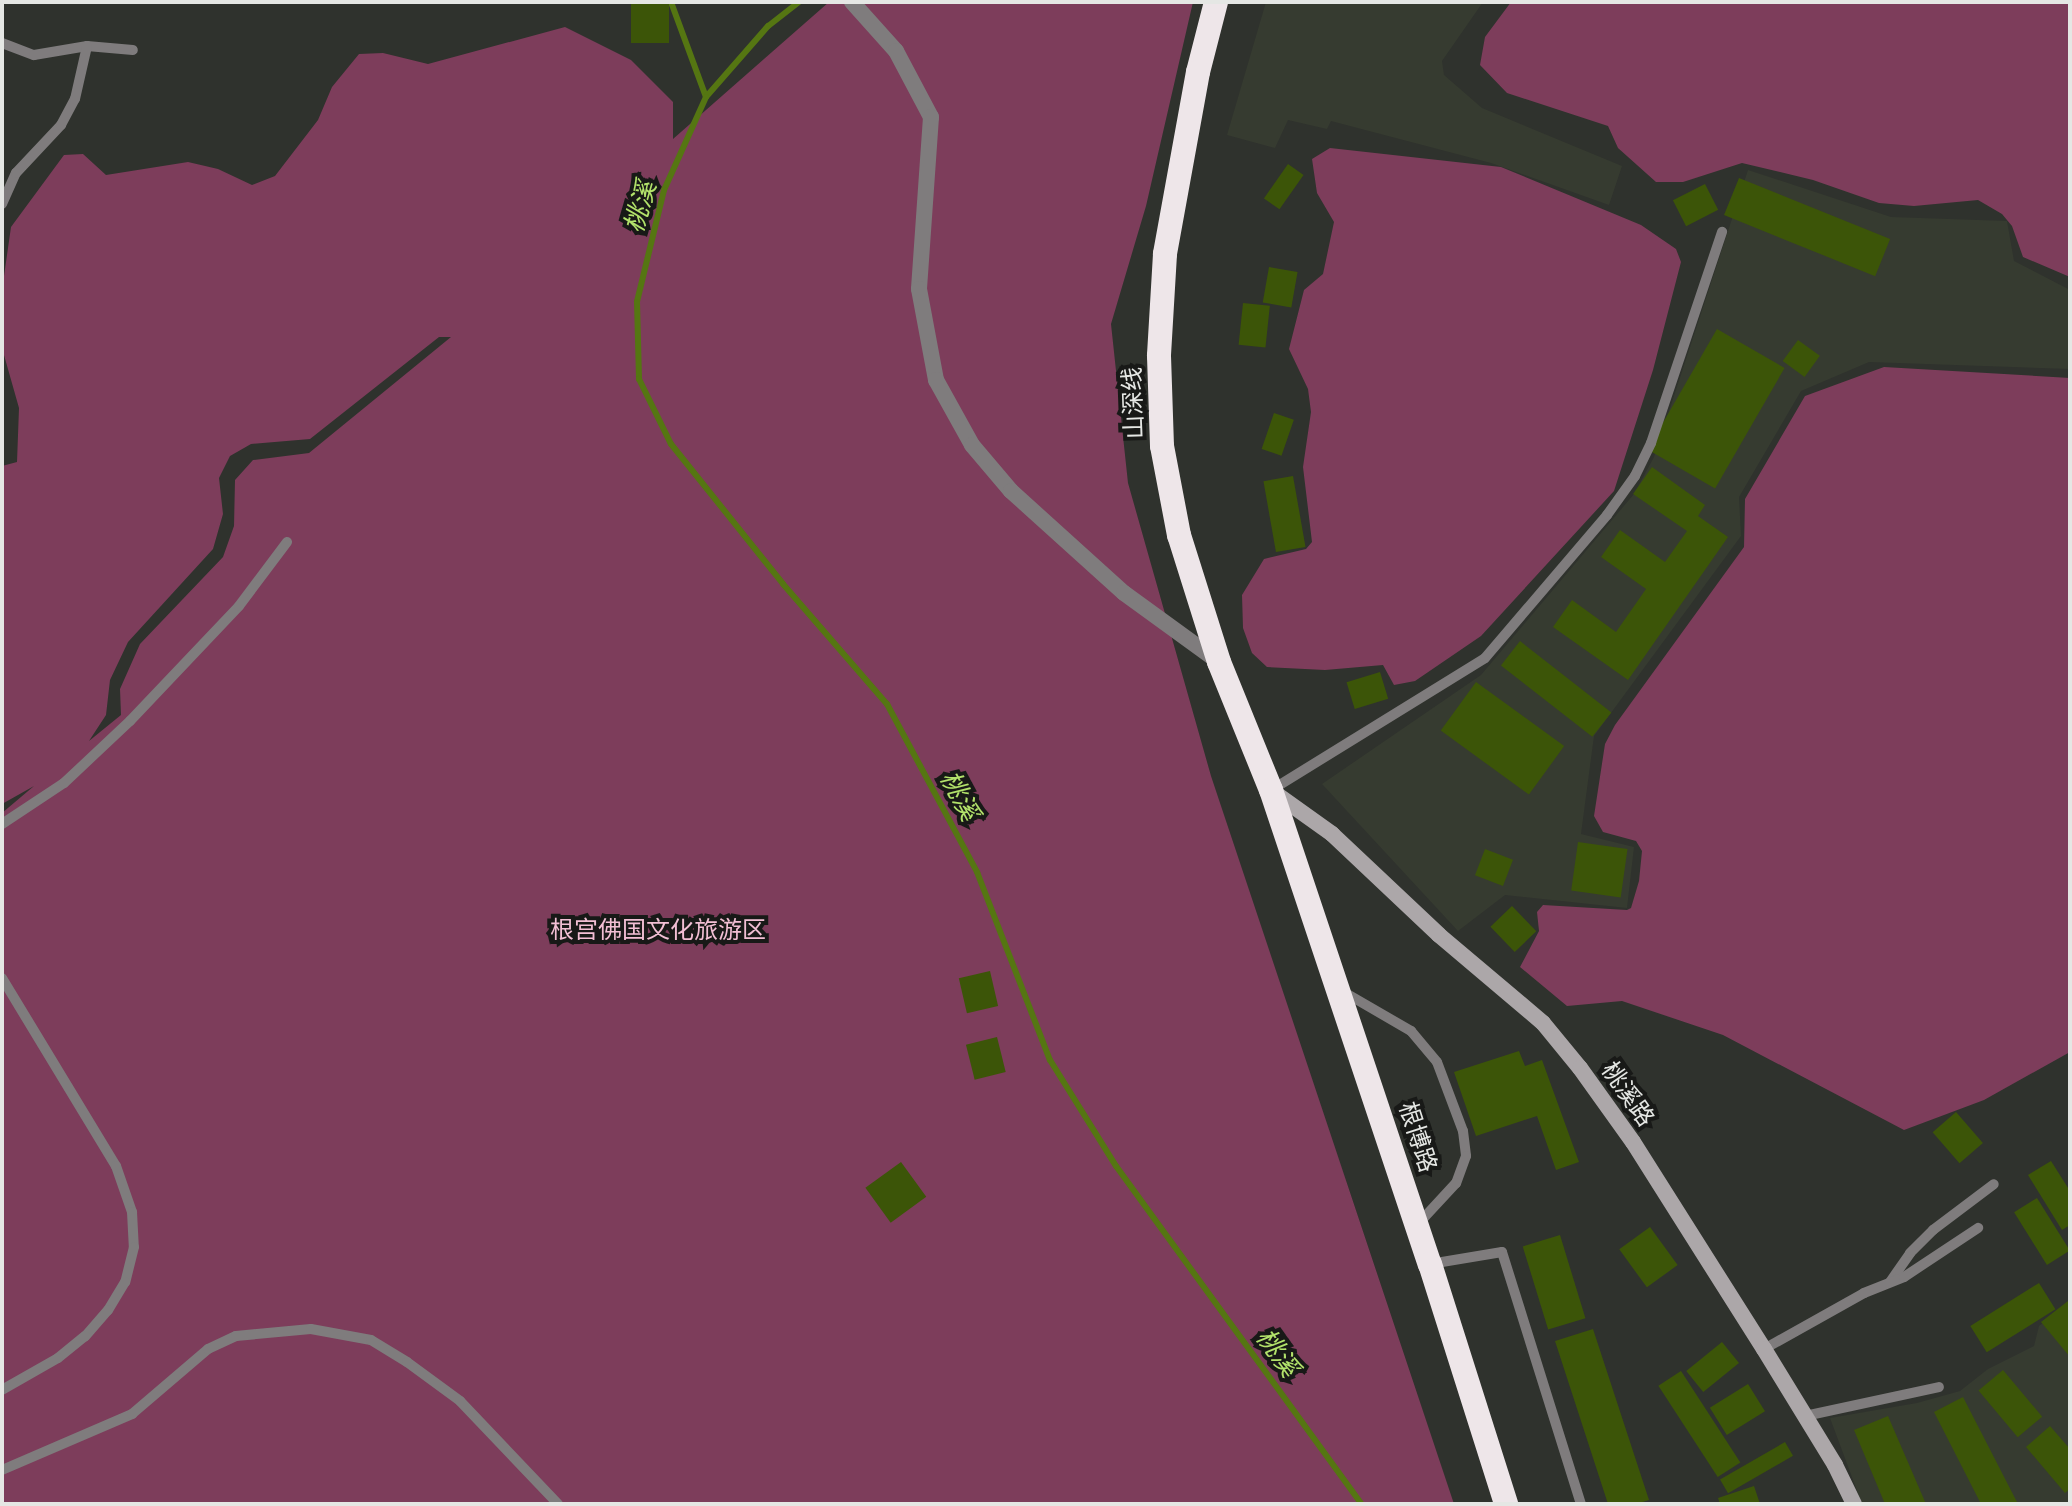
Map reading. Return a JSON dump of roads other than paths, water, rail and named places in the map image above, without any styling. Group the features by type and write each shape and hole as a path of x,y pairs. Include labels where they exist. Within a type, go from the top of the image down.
{"highway":[{"name":"山深线","path":"1216,2 1198,72 1165,254 1159,356 1162,446 1179,535 1219,662 1271,790"},
{"name":"根博路","path":"1271,790 1430,1264 1506,1504"}],"street":[{"path":"852,2 896,51 931,117 919,289 936,380 964,432 1011,491 1124,593 1219,662"},
{"name":"桃溪路","path":"1271,790 1332,834 1439,935 1543,1023 1633,1142 1835,1465 1854,1504"}],"lane":[{"path":"2,43 34,55 87,46 133,50"},
{"path":"2,204 16,173 61,125 75,99 87,46"},
{"path":"1271,790 1485,658 1607,515 1635,476 1651,443 1722,232"},
{"path":"2,824 64,783 130,721 239,606 287,542"},
{"path":"2,978 116,1166 132,1212 134,1247 125,1282 108,1310 85,1336 58,1358 2,1390"},
{"path":"1339,990 1411,1031 1437,1062 1463,1131 1466,1156 1456,1183 1417,1226"},
{"path":"1889,1283 1910,1253 1933,1230 1994,1184"},
{"path":"1764,1349 1864,1293 1904,1277 1978,1228"},
{"path":"1430,1264 1502,1252 1581,1504"},
{"path":"2,1470 132,1414 208,1349 236,1336 311,1329 371,1340 407,1362 460,1401 558,1504"},
{"path":"1805,1416 1939,1387"}],"waterway":[{"path":"671,2 706,97"},
{"name":"桃溪","path":"799,2 768,26 706,97 664,190 637,302 639,379 671,444 783,584 887,704 977,872 1050,1060 1116,1166 1362,1504"}],"park label":[{"name":"根宫佛国文化旅游区","path":"658,930"}]}
